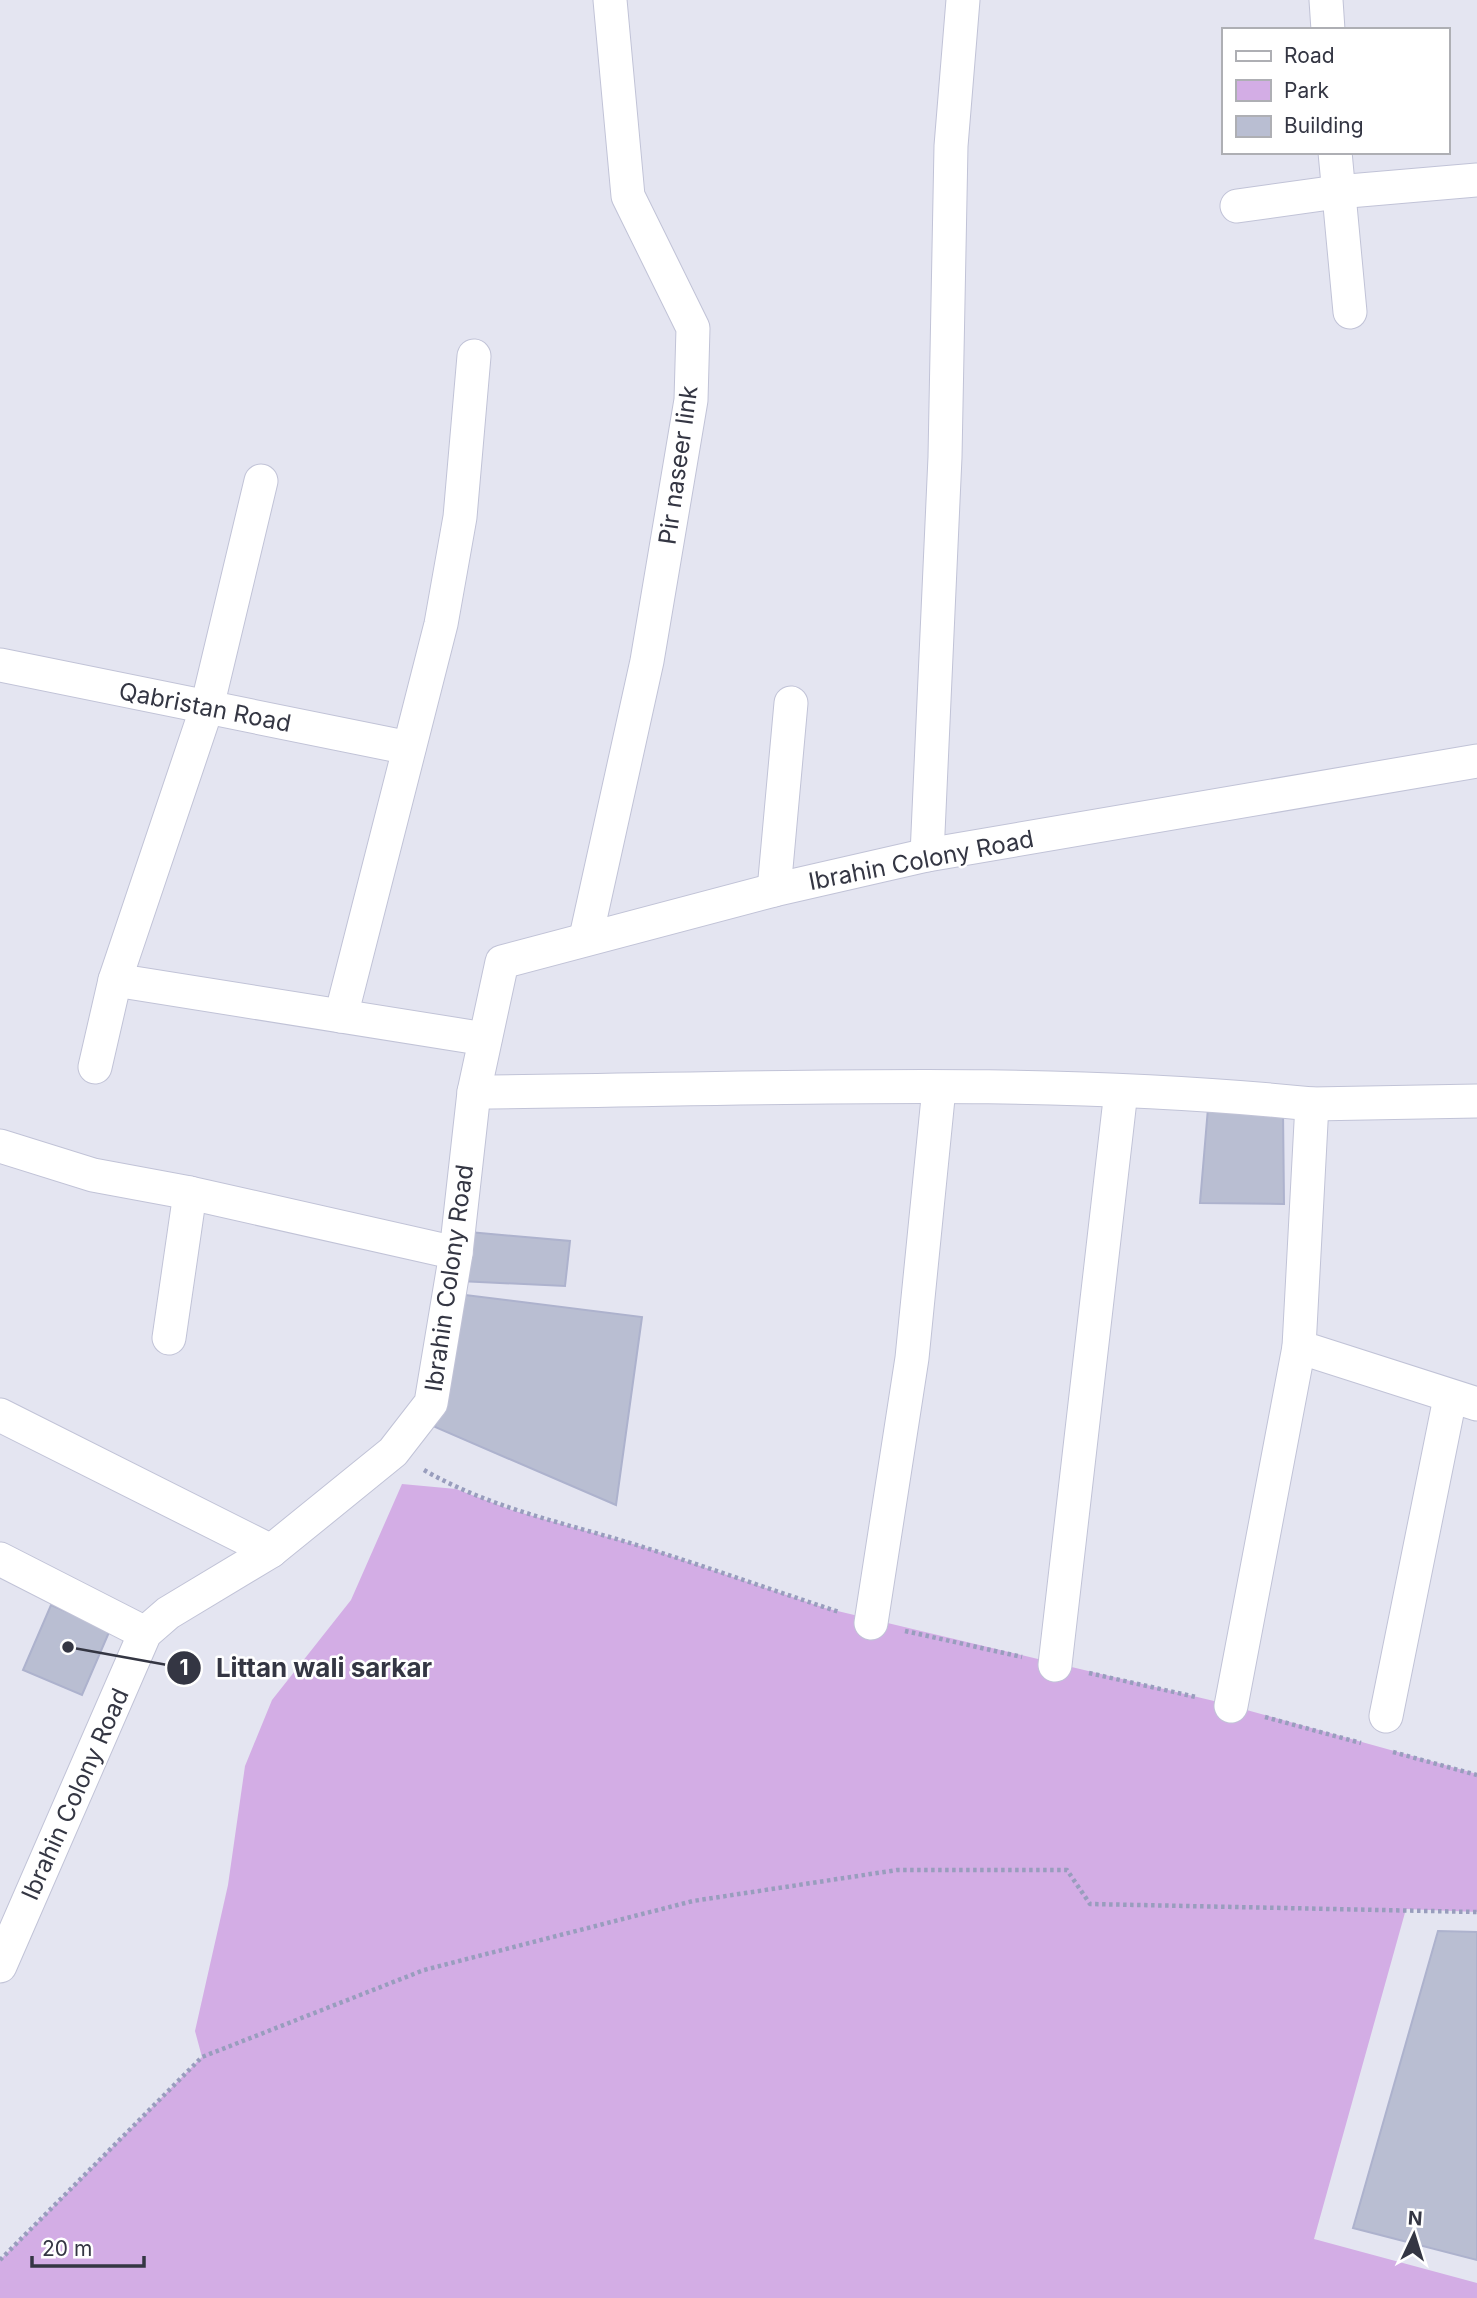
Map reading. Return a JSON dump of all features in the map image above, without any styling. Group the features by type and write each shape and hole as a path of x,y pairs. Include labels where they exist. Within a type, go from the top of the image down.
{"street":[{"name":"Pir naseer link","path":"586,937 647,661 691,400 693,328 628,196 610,0"},
{"path":"927,855 945,457 951,146 963,0"},
{"path":"1326,0 1328,28"},
{"path":"1335,154 1350,312"},
{"path":"1237,206 1337,192 1477,180"},
{"path":"341,1016 441,624 460,517 474,356"},
{"path":"95,1067 115,980 207,707 261,481"},
{"name":"Qabristan Road","path":"0,666 410,748"},
{"path":"774,890 790,702"},
{"name":"Ibrahin Colony Road","path":"0,1966 145,1633 168,1612 271,1550 393,1452 431,1403 456,1253 474,1092 502,962 586,937 927,855 1477,761"},
{"path":"115,980 485,1040"},
{"path":"474,1092 939,1088 1212,1093 1312,1104 1477,1101"},
{"path":"871,1623 912,1358 939,1088"},
{"path":"1055,1665 1121,1091"},
{"path":"1231,1706 1299,1347 1312,1104"},
{"path":"0,1146 93,1175 190,1193 456,1253"},
{"path":"169,1338 190,1193"},
{"path":"1299,1347 1464,1401 1383,1732"},
{"path":"0,1415 271,1550"},
{"path":"0,1559 145,1633"}],"path":[{"path":"393,1452 456,1489 515,1511 646,1548 871,1623 1231,1706 1367,1745"},
{"path":"1383,1732 1477,1774"},
{"path":"0,2260 202,2057 424,1970 693,1901 897,1870 1067,1870 1090,1905 1477,1912"}],"green space":[{"path":"402,1484 456,1489 515,1511 647,1548 825,1608 1214,1701 1477,1774 1477,1912 1406,1909 1314,2239 1477,2283 1477,2298 0,2298 0,2260 202,2057 195,2031 228,1885 245,1766 272,1700 351,1600"}],"building":[{"path":"1208,1108 1283,1111 1284,1204 1200,1203"},
{"path":"469,1232 570,1241 565,1286 460,1281"},
{"path":"457,1294 642,1317 616,1505 435,1427"},
{"path":"51,1605 110,1630 82,1695 23,1670"},
{"path":"1438,1931 1477,1932 1477,2260 1353,2228"}],"place":[{"name":"Littan wali sarkar","path":"68,1647"}]}
